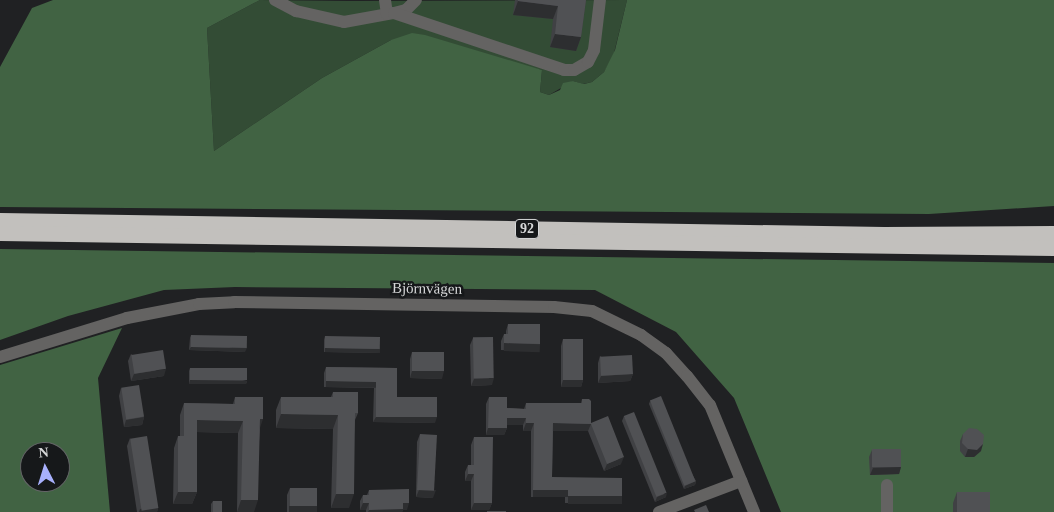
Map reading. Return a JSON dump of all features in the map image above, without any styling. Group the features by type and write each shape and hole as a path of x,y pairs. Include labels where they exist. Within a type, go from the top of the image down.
{"highway":[{"name":"92","path":"0,220 884,234 1054,233"},
{"name":"92","path":"0,233 1054,248"}],"street":[{"path":"275,0 296,11 344,22 406,10 416,0"},
{"path":"385,0 390,14"},
{"path":"390,14 564,70 574,70 588,62 594,50 600,0"},
{"name":"Björnvägen","path":"0,357 127,318 199,304 234,302 554,307 592,311 641,335 666,353 688,376 710,405 754,512"},
{"path":"659,512 741,481"},
{"path":"887,485 887,512"}],"green space":[{"path":"53,0 260,0 207,28 214,151 322,78 391,40 412,33 425,35 542,70 540,92 549,95 560,90 563,83 573,81 584,84 592,82 604,72 615,50 627,0 1054,0 1054,206 929,214 0,207 0,67 32,8"},
{"path":"260,0 627,0 613,57 604,72 592,82 583,84 573,81 549,95 540,92 542,70 391,40 322,78 214,151 207,28"},
{"path":"0,249 1054,263 1054,512 781,512 734,398 676,332 595,290 235,287 164,290 68,316 0,340"},
{"path":"122,328 98,378 110,512 0,512 0,365"}],"building":[{"path":"518,0 586,0 581,37 555,34 558,6"},
{"path":"508,324 540,324 540,344 504,343 504,334 508,334"},
{"path":"191,335 247,336 247,348 191,347"},
{"path":"325,336 380,337 380,349 325,348"},
{"path":"473,337 493,337 494,378 474,378"},
{"path":"563,339 583,339 583,380 563,380"},
{"path":"163,350 166,369 134,374 131,355"},
{"path":"412,352 444,352 444,371 412,371"},
{"path":"632,355 633,374 601,376 600,357"},
{"path":"326,367 397,368 397,397 437,397 437,417 376,417 376,382 326,381"},
{"path":"190,368 247,368 247,380 190,380"},
{"path":"139,385 144,417 126,419 121,388"},
{"path":"333,392 358,392 358,413 355,413 354,494 336,494 338,415 281,414 281,397 333,397"},
{"path":"661,396 695,481 684,486 650,400"},
{"path":"235,397 263,397 263,419 260,419 258,500 241,500 243,421 197,420 197,492 178,492 178,436 184,436 184,403 235,404"},
{"path":"489,397 507,397 507,408 526,409 526,403 582,403 582,399 589,399 591,401 591,423 608,416 624,457 607,464 591,424 553,423 552,477 622,478 622,496 568,496 568,490 533,490 534,423 526,423 526,418 507,418 507,428 488,428"},
{"path":"634,412 667,493 656,497 624,416"},
{"path":"969,428 977,429 984,435 983,444 977,450 968,449 962,443 963,434"},
{"path":"420,434 437,435 434,491 417,490"},
{"path":"147,436 158,508 142,511 130,439"},
{"path":"474,437 493,437 492,503 474,503 474,474 468,474 468,465 474,465"},
{"path":"872,449 901,449 901,467 872,467"},
{"path":"290,488 317,488 317,506 290,506"},
{"path":"409,489 409,503 403,503 403,509 369,510 369,503 363,503 363,495 369,495 369,490"},
{"path":"957,492 990,492 990,512 957,512"},
{"path":"213,501 222,501 222,512 213,512"},
{"path":"706,505 709,512 695,512 694,510"},
{"path":"487,511 506,512 487,512"}]}
